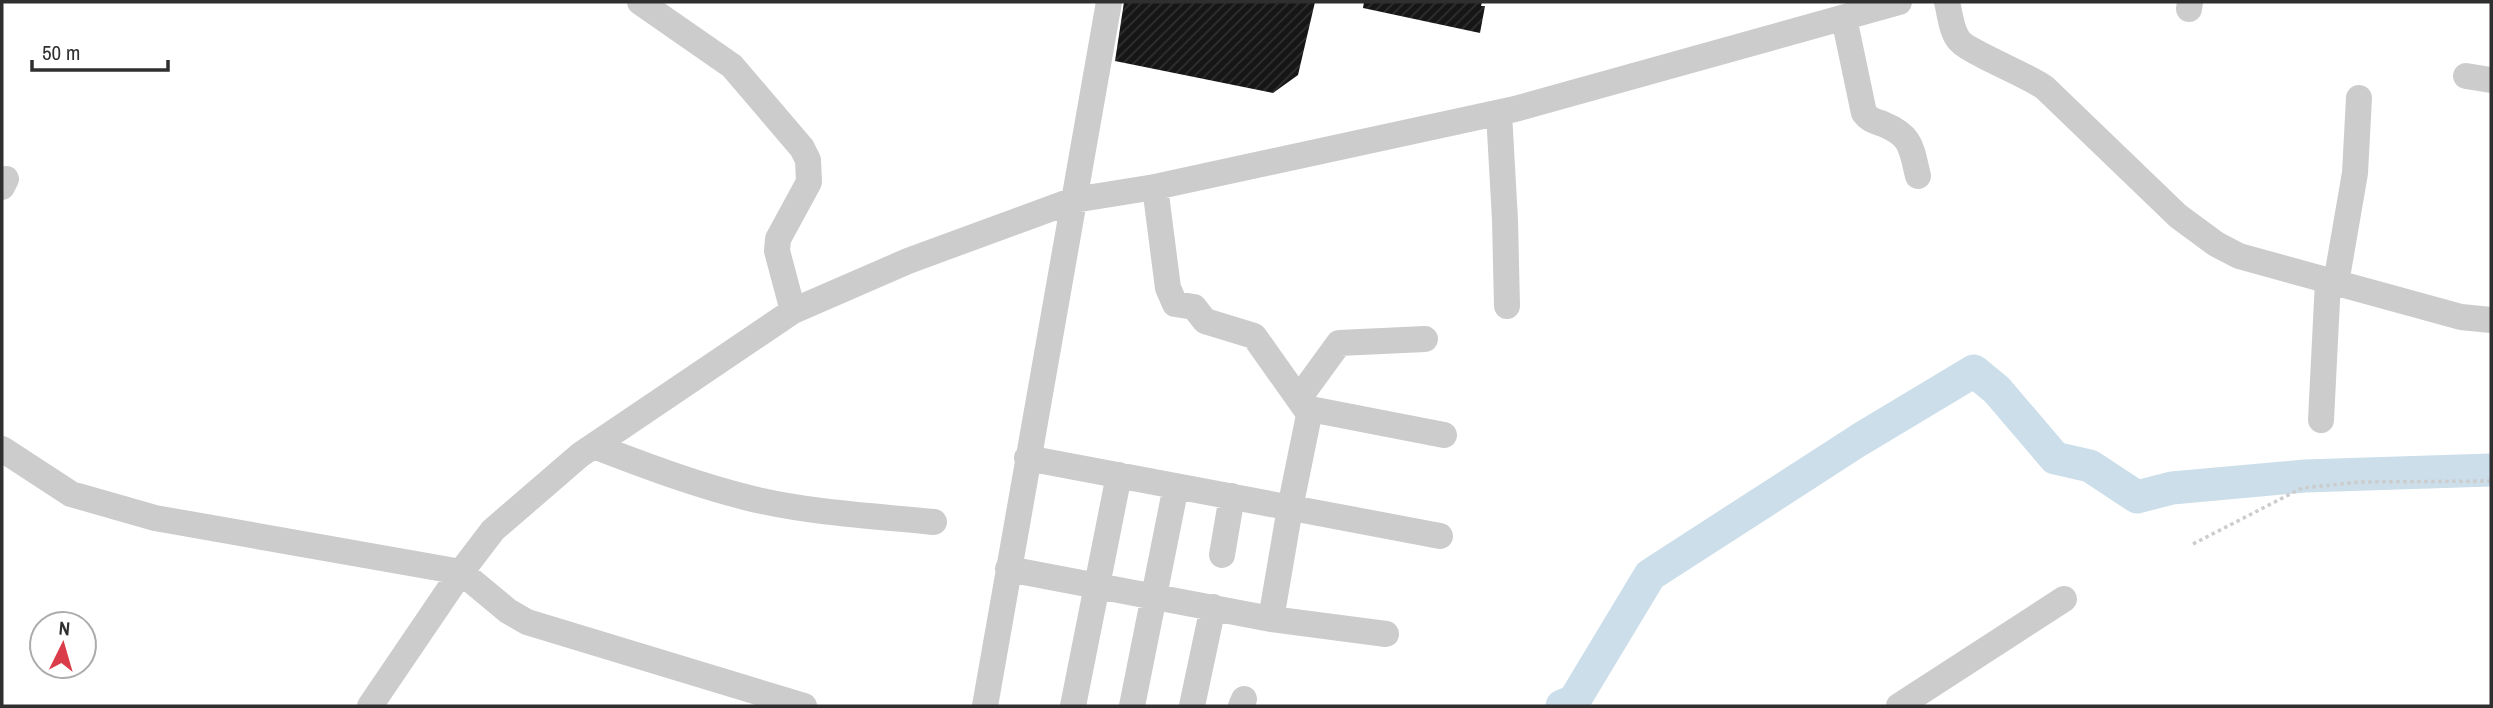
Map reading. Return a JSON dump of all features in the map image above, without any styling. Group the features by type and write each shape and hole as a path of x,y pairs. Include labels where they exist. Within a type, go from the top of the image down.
{"street":[{"path":"640,2 732,66 802,148 808,160 809,182 778,239 777,251 793,311"},
{"path":"985,706 1109,2"},
{"path":"370,706 461,572 493,530 594,446 793,311 908,261 1074,200 1155,187 1499,113 1899,2"},
{"path":"1947,2 1952,26 1961,43 2034,79 2178,216 2216,244 2239,256 2332,282 2461,317 2491,320"},
{"path":"1844,18 1864,113 1868,119 1898,130 1905,136 1910,143 1918,176"},
{"path":"2321,420 2332,282 2355,173 2359,98"},
{"path":"1499,113 1506,220 1507,306"},
{"path":"1155,187 1168,288 1175,304 1194,307 1205,321 1254,336 1304,404 1444,435"},
{"path":"1271,619 1304,404 1339,342 1425,339"},
{"path":"594,446 656,470 752,499 802,508 934,522"},
{"path":"2,449 71,494 155,519 461,572 508,611 527,622 804,706"},
{"path":"1027,458 1440,536"},
{"path":"1073,706 1119,475"},
{"path":"1132,706 1176,486"},
{"path":"1222,555 1231,496"},
{"path":"1009,569 1271,619 1386,634"},
{"path":"1899,706 2064,599"},
{"path":"1192,706 1213,607"}],"path":[{"path":"2193,544 2302,488 2360,482 2491,481"}],"building":[{"path":"1124,2 1315,2 1298,75 1273,93 1115,61"},
{"path":"1364,2 1482,2 1481,6 1485,6 1480,33 1363,8"}],"waterway":[{"path":"1562,706 1574,701 1650,575 1859,440 1974,371 1997,390 2055,458 2090,466 2137,497 2172,488 2305,476 2491,470"}]}
